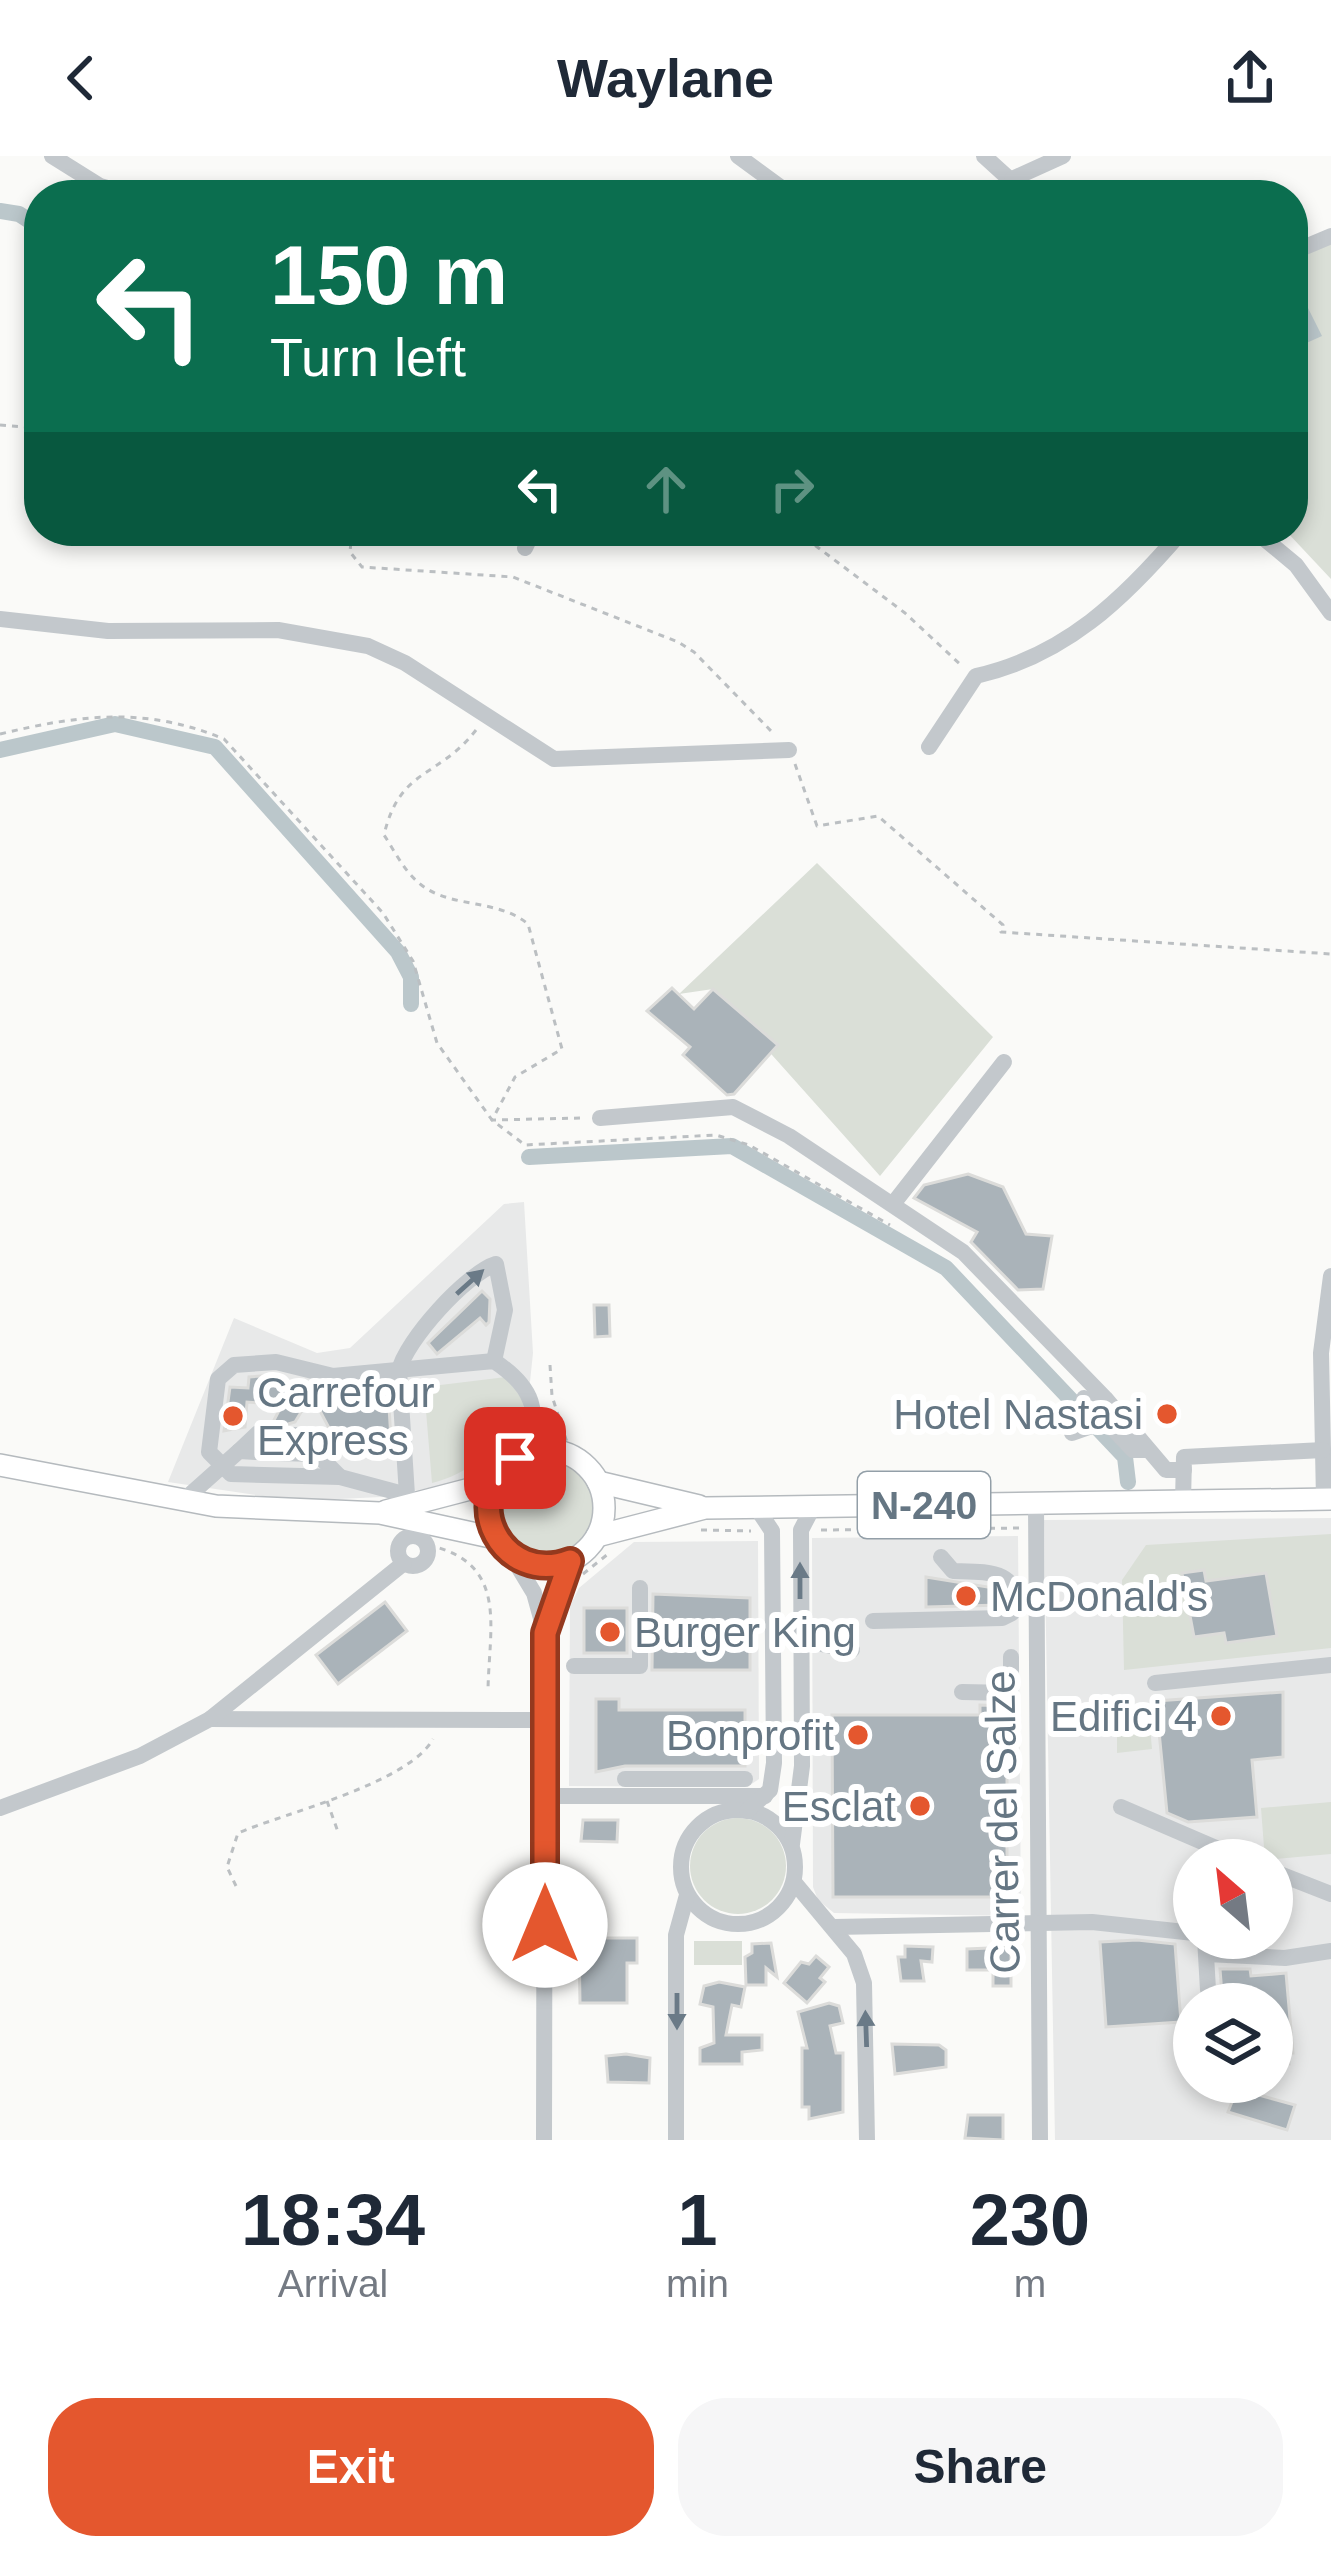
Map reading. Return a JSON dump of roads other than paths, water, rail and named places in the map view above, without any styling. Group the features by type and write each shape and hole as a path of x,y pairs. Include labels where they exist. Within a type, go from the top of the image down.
{"main road":[{"path":"570,1561 544,1567 511,1555 495,1538 487,1510 493,1483 523,1454 542,1450 571,1455 598,1482 604,1509 597,1536"},
{"path":"0,1465 250,1510 380,1513 495,1538"},
{"name":"N-240","path":"598,1482 705,1508 1327,1499"},
{"path":"380,1513 411,1498 493,1483"},
{"name":"N-240","path":"570,1561 597,1536 705,1508"}],"street":[{"path":"52,156 90,180"},
{"path":"738,156 771,180"},
{"path":"984,156 1012,179 1063,156"},
{"path":"929,747 976,676 1040,658 1107,608 1167,546"},
{"path":"1273,546 1296,565 1331,614"},
{"path":"0,620 108,631 278,630 368,646 405,663 485,719 554,759 789,751"},
{"path":"893,1204 1004,1062"},
{"path":"600,1118 733,1107 789,1136 963,1252 1106,1397 1166,1470 1184,1470"},
{"path":"494,1361 505,1310 496,1264 475,1275 403,1352 399,1371 411,1498 340,1477 231,1474 209,1452 213,1394 218,1379 234,1365 276,1362 333,1376 399,1371 494,1361 525,1389 537,1419"},
{"path":"1327,1499 1322,1354 1331,1276"},
{"path":"523,1454 552,1396"},
{"path":"1084,1398 1091,1426 1133,1450 1147,1450"},
{"path":"184,1500 220,1468 247,1452 258,1433 267,1433"},
{"path":"288,1435 305,1435 340,1477"},
{"path":"1183,1502 1184,1457 1324,1450"},
{"path":"277,1453 317,1454"},
{"name":"Carrer del Salze","path":"1036,1504 1040,2140"},
{"path":"756,1508 772,1531 774,1763 765,1796 747,1810 711,1816 686,1842 681,1878 687,1895 716,1921 754,1923 785,1900 794,1882 792,1849 801,1782 801,1530 813,1507"},
{"path":"0,1808 140,1756 209,1719 404,1564 398,1551 404,1539 417,1536 428,1545"},
{"path":"511,1555 534,1593 545,1633 544,2140"},
{"path":"873,1621 1002,1618 1012,1613 1015,1597 1008,1578 1000,1572 953,1571 941,1557"},
{"path":"545,1633 570,1561"},
{"path":"574,1666 640,1666 640,1588"},
{"path":"774,1650 786,1660 852,1650"},
{"path":"774,1669 800,1656"},
{"path":"962,1692 1010,1693 1011,1657"},
{"path":"1155,1682 1331,1665"},
{"path":"245,1690 257,1719"},
{"path":"209,1719 545,1720"},
{"path":"625,1779 745,1778"},
{"path":"546,1796 765,1796"},
{"path":"1121,1807 1195,1839"},
{"path":"747,1810 775,1823 792,1849"},
{"path":"1293,1879 1331,1894"},
{"path":"794,1882 854,1954 864,1983 867,2140"},
{"path":"676,2140 676,1935 687,1895"},
{"path":"834,1927 1040,1927 1092,1922 1173,1931"},
{"path":"1293,1957 1331,1951"}],"waterway":[{"path":"0,211 24,217"},
{"path":"0,750 115,724 215,747 398,952 411,977 411,1004"},
{"path":"529,1157 732,1146 946,1268 1125,1457 1128,1482"}],"place":[{"name":"Hotel Nastasi","path":"1167,1414"},
{"name":"Carrefour Express","path":"233,1416"},
{"name":"McDonald's","path":"966,1596"},
{"name":"Burger King","path":"610,1632"},
{"name":"Edifici 4","path":"1221,1716"},
{"name":"Bonprofit","path":"858,1735"},
{"name":"Esclat","path":"920,1806"}]}
